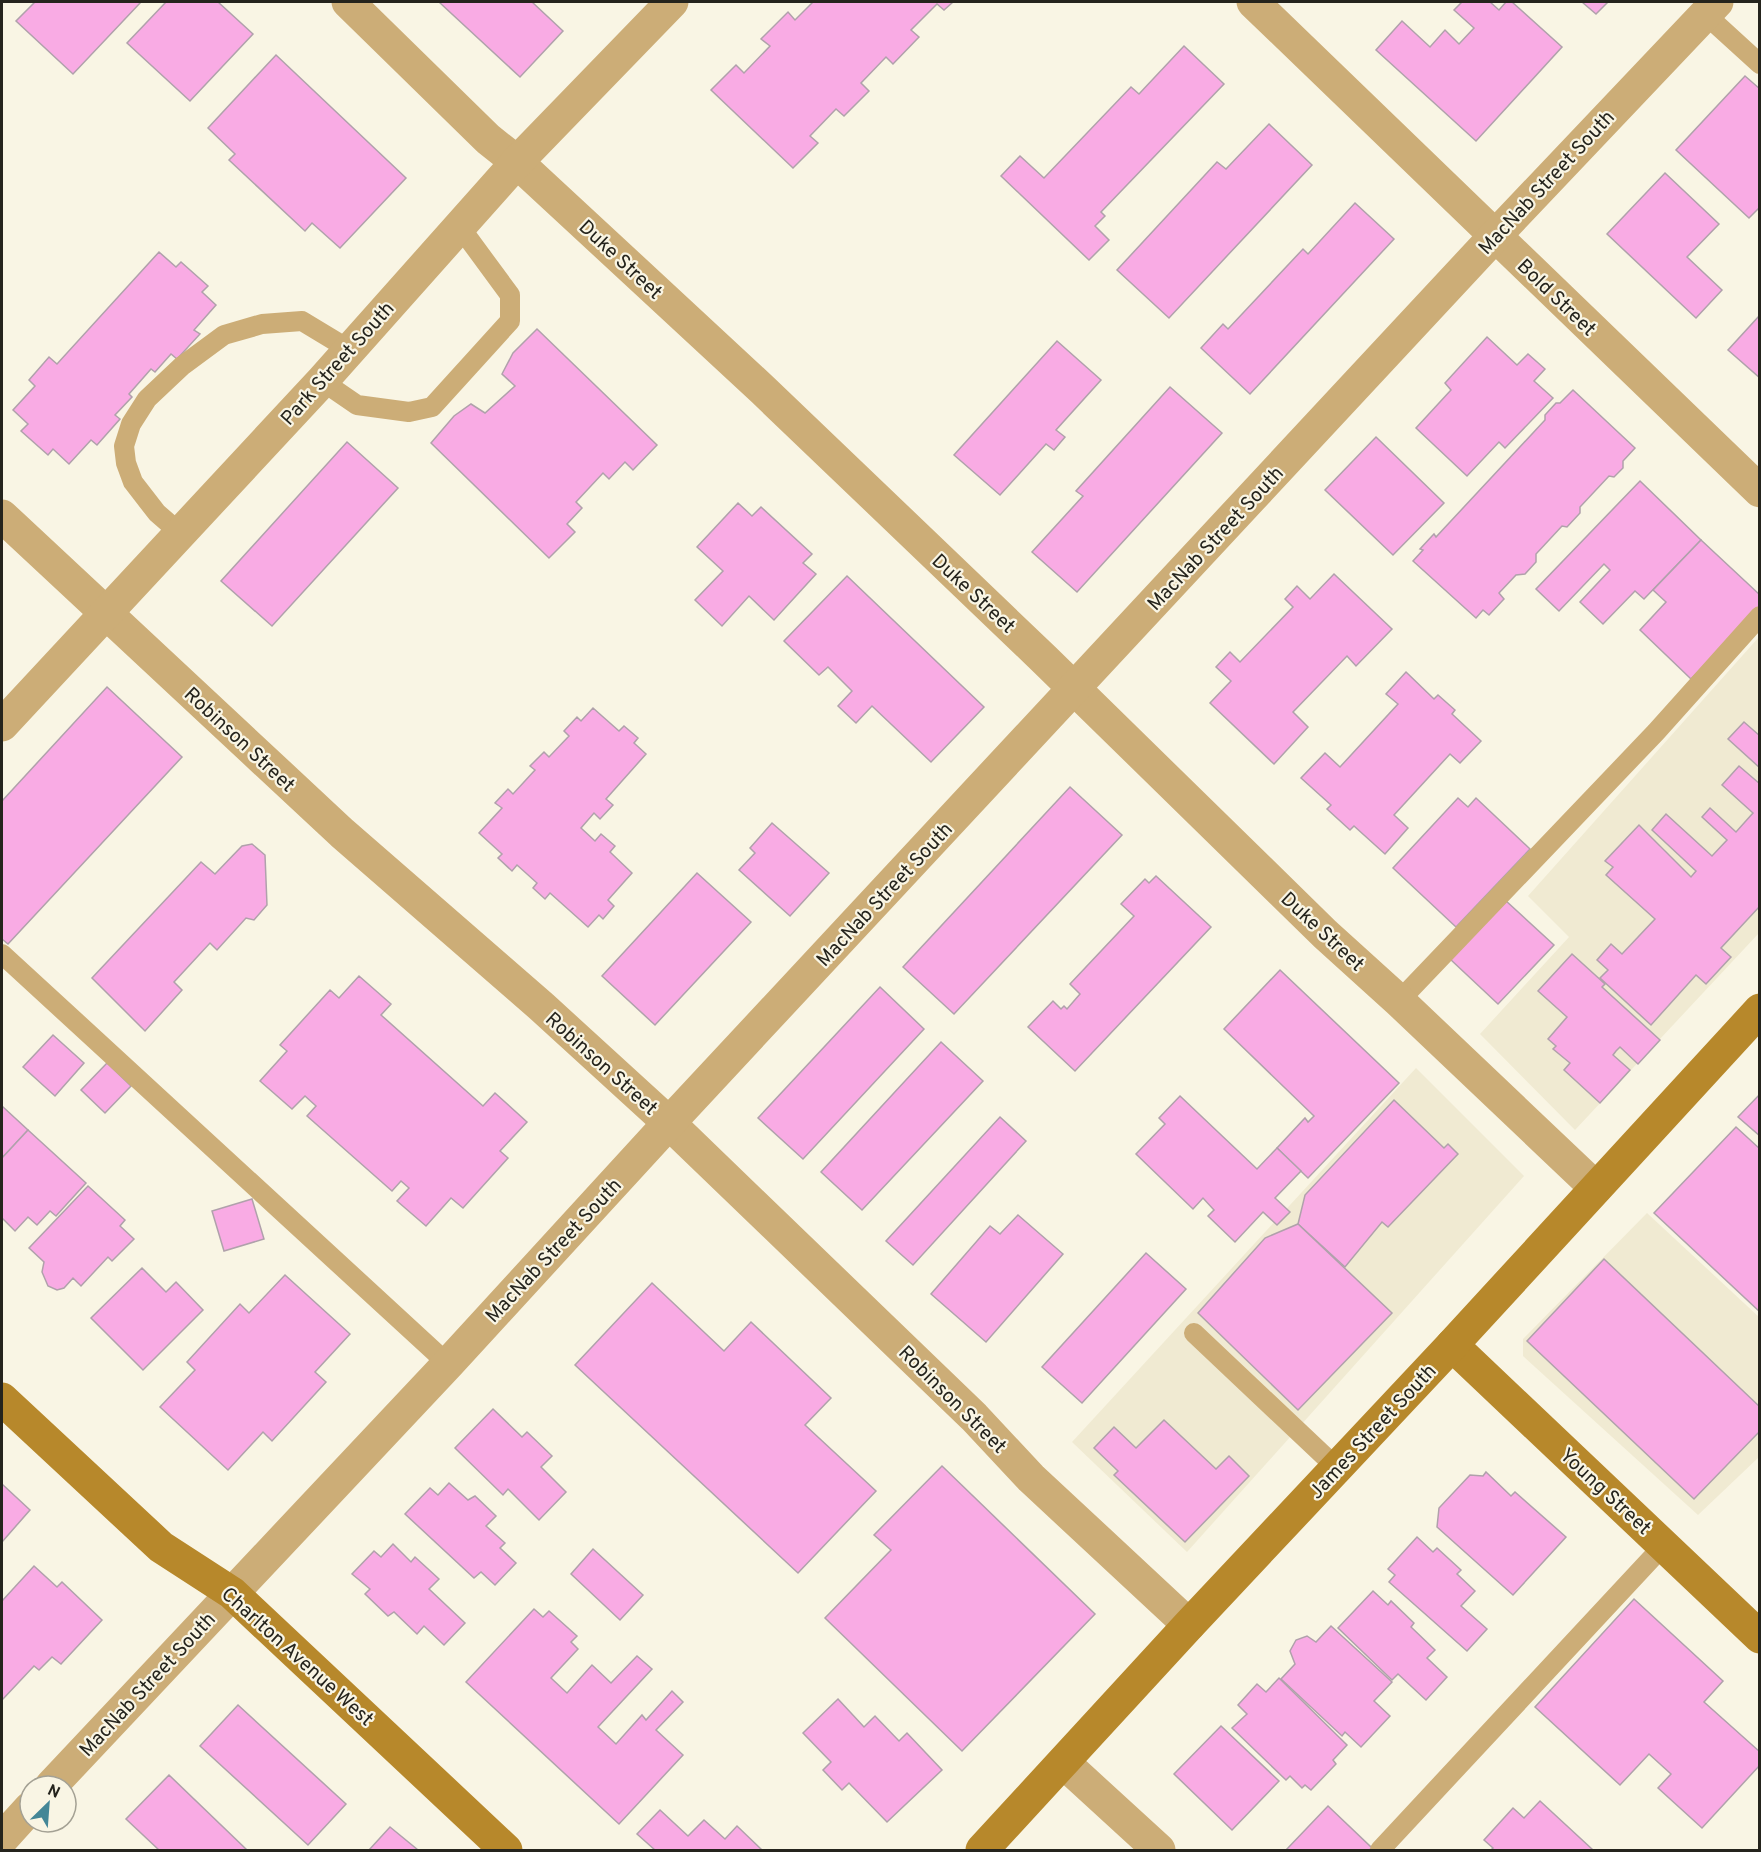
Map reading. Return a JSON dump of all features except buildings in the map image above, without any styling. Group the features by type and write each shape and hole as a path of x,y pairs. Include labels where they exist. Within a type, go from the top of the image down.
{"main road":[{"name":"James Street South","path":"982,1851 1189,1625 1452,1346 1760,1010"},
{"name":"Young Street","path":"1452,1346 1760,1637"},
{"name":"Charlton Avenue West","path":"2,1399 161,1547 232,1593 506,1851"}],"street":[{"name":"Duke Street","path":"348,2 488,139 517,162 763,390 1075,689 1310,919 1596,1188"},
{"name":"Park Street South","path":"2,725 322,381 517,162 672,2"},
{"name":"Bold Street","path":"1253,2 1494,237 1760,491"},
{"name":"MacNab Street South","path":"62,1774 448,1364 669,1123 1494,237 1711,8"},
{"name":"Robinson Street","path":"2,516 347,838 542,1007 669,1123 974,1417 1031,1478 1189,1625"},
{"path":"1064,1763 1159,1851"},
{"path":"2,1839 18,1821"}],"lane":[{"path":"1711,8 1760,64"},
{"path":"322,381 357,405 409,412 432,407 510,321 510,296 460,227"},
{"path":"180,533 157,513 133,482 126,463 124,446 131,424 147,399 182,366 224,335 262,324 302,321 350,350"},
{"path":"1399,1001 1656,732 1760,616"},
{"path":"2,954 448,1364"},
{"path":"1194,1334 1337,1468"},
{"path":"1380,1851 1664,1545"}],"shaded area":[{"path":"1759,637 1759,933 1575,1130 1480,1034 1569,937 1528,896"},
{"path":"1416,1068 1524,1176 1187,1552 1072,1442"},
{"path":"1647,1213 1759,1317 1759,1457 1698,1515 1523,1356 1523,1339"}]}
